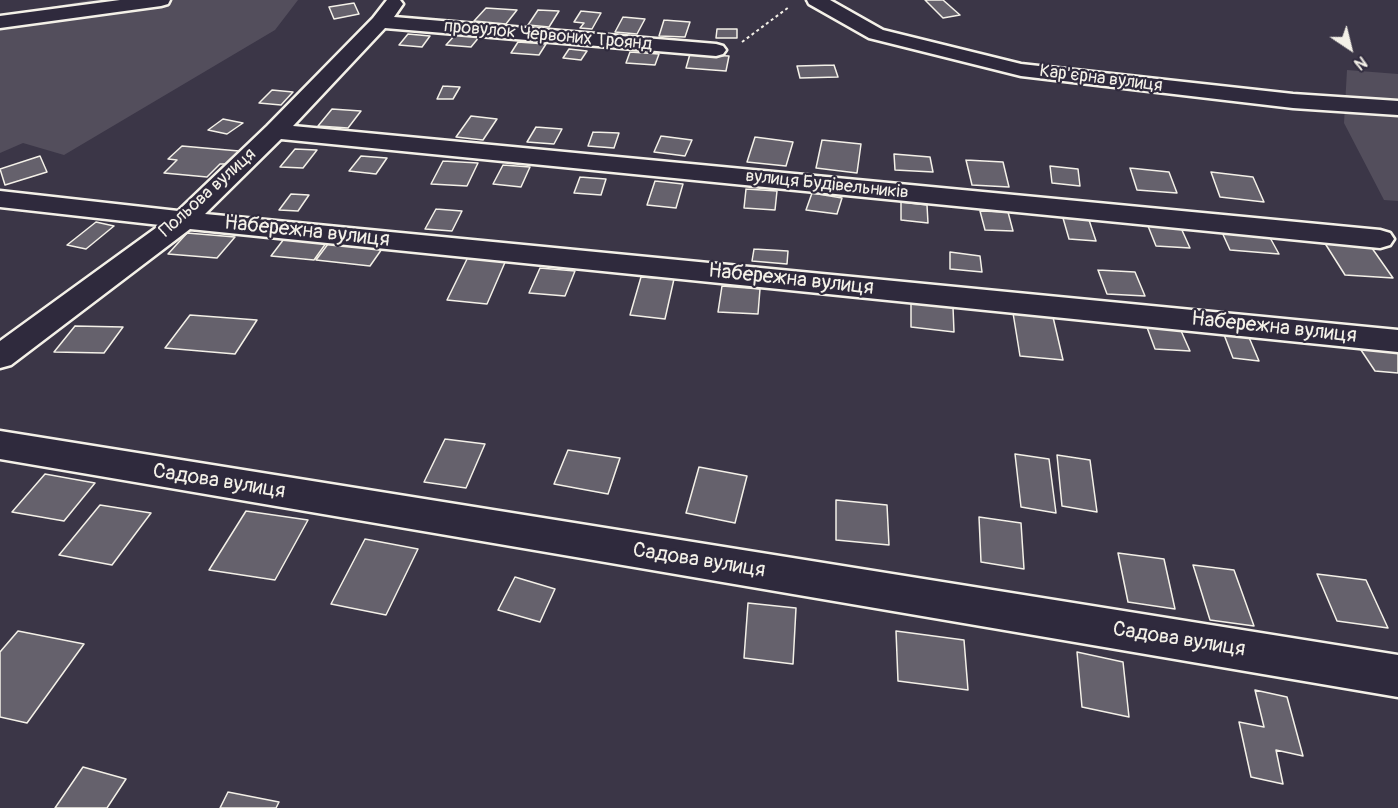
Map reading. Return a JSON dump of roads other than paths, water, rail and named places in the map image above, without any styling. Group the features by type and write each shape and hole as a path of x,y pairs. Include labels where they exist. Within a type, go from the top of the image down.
{"street":[{"path":"0,22 161,0"},
{"name":"Кар'єрна вулиця","path":"816,0 876,34 1021,70 1293,101 1398,108"},
{"name":"провулок Червоних Троянд","path":"387,13 716,50"},
{"name":"Польова вулиця","path":"0,357 184,220 275,131 387,13"},
{"name":"вулиця Будівельників","path":"275,131 1380,239"},
{"name":"Набережна вулиця","path":"0,199 184,220 1398,341"},
{"name":"Садова вулиця","path":"0,445 1398,676"}]}
